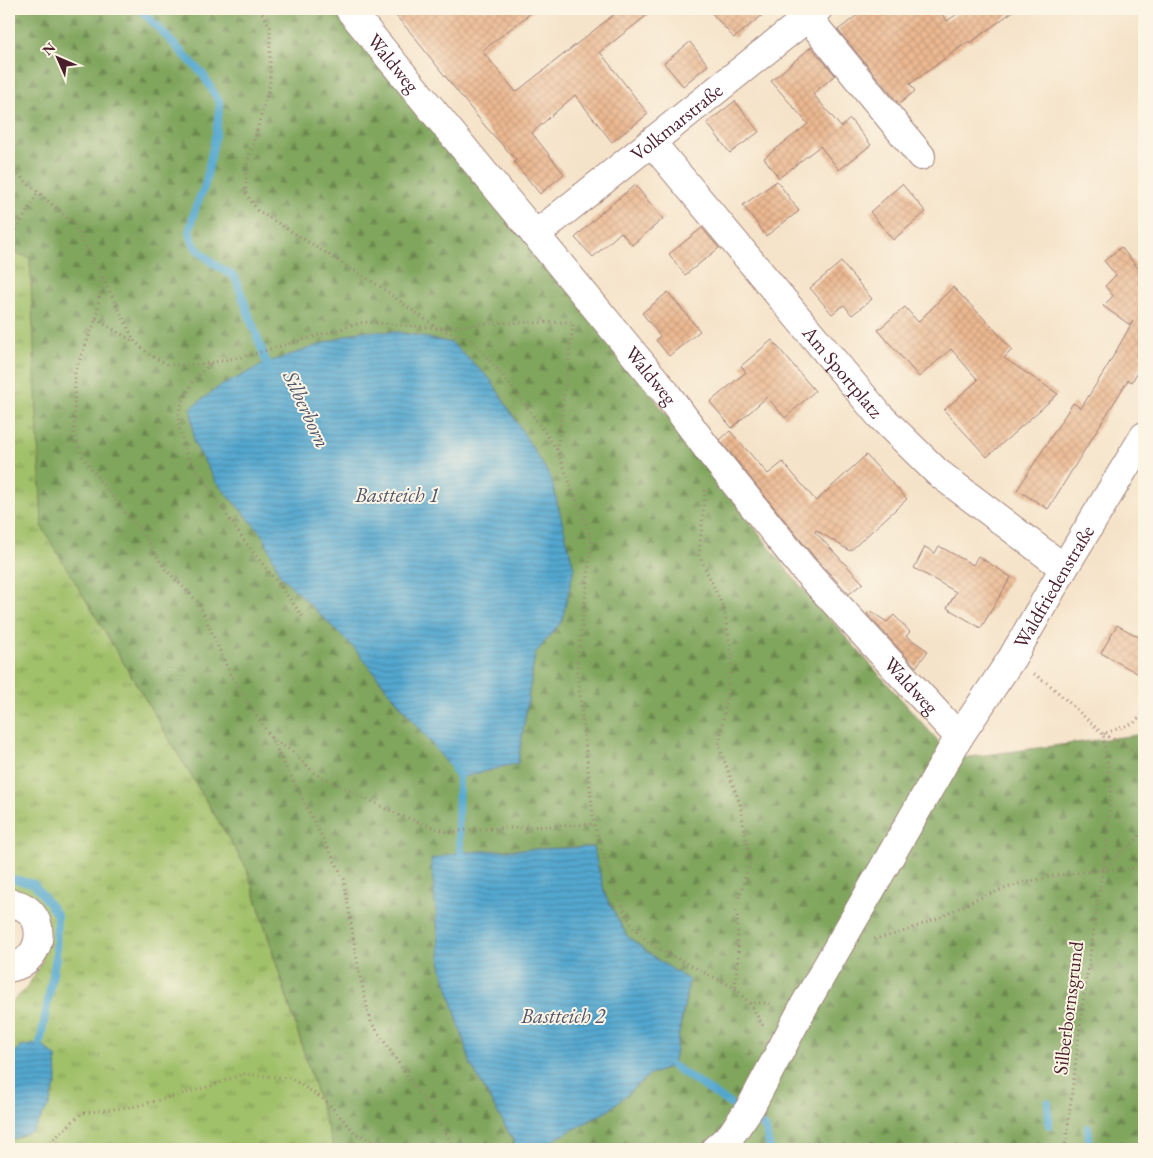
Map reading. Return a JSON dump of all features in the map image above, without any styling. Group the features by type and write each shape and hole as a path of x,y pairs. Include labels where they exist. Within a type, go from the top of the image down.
{"street":[{"name":"Waldweg","path":"349,9 666,393 709,451 804,568 959,737"},
{"name":"Volkmarstraße","path":"535,235 652,143 809,12"},
{"path":"809,12 921,156"},
{"name":"Am Sportplatz","path":"652,143 879,415 937,472 1064,568"},
{"name":"Waldfriedenstraße","path":"734,1129 959,737 1012,658 1144,436"},
{"path":"9,903 15,903 25,908 33,916 38,926 39,938 37,948 28,960 18,966 9,968"}],"path":[{"path":"260,9 270,27 270,84 246,168 246,193 257,210 379,286 437,328 472,340 513,388 556,450 592,540 577,670 594,824 620,902 633,927 651,945 735,988 749,1002 805,1004"},
{"path":"9,170 15,172 73,224 135,342"},
{"path":"9,243 38,192"},
{"path":"102,278 96,319 75,371 74,435 84,459 113,498 142,532 165,569 199,603 230,674 271,738 344,879 359,972 372,1022 456,1149"},
{"path":"556,450 573,322 572,279"},
{"path":"96,319 167,364 187,365 210,363 250,355 364,322 437,328 495,323 573,322"},
{"path":"210,363 194,381 180,407 178,423 187,456 245,542 303,617"},
{"path":"709,451 700,555 724,609 732,659 719,746 740,804 750,863 737,904 738,956 735,988"},
{"path":"1012,658 1050,685 1103,734 1144,757"},
{"path":"1103,734 1134,723 1144,712"},
{"name":"Silberbornsgrund","path":"1065,1149 1083,1001 1107,839 1111,789 1103,734"},
{"path":"271,738 293,752 314,773 399,815 450,833 465,830 594,824"},
{"path":"1101,870 1138,838 1144,826"},
{"path":"838,948 900,933 941,918 976,899 1018,884 1052,876 1101,870 1144,868"},
{"path":"43,1149 82,1113 137,1106 211,1086 243,1074 291,1078 326,1101 355,1133 395,1149"}],"green space":[{"path":"9,9 343,9 553,268 792,576 954,759 1144,734 1144,1149 537,1149 609,1110 649,1075 673,1066 689,981 627,936 606,897 592,847 461,852 431,859 471,1065 518,1149 334,1149 247,869 42,527 30,258 9,251","holes":["399,332 452,343 491,380 562,621 535,654 518,763 417,727 356,650 280,575 263,535 216,482 194,443"]},
{"path":"9,251 30,258 43,527 247,869 334,1149 9,1149 9,1005 27,988 43,960 9,899"}],"water":[{"name":"Bastteich 1","path":"360,331 399,332 452,343 491,380 551,478 574,568 562,621 535,654 518,763 459,778 356,650 280,575 263,535 216,482 194,443 191,408 217,388 266,363"},
{"name":"Bastteich 2","path":"593,847 606,897 627,936 658,960 689,980 673,1066 649,1075 609,1110 537,1149 518,1149 471,1065 441,965 431,859 461,852"},
{"path":"40,1043 56,1057 57,1081 49,1106 33,1131 11,1140 9,1139 9,1057 20,1047"}],"building":[{"path":"390,9 536,9 482,51 516,92 621,9 655,9 600,52 648,114 612,142 575,95 532,133 564,174 540,194 514,162 516,160 485,126 418,41"},
{"path":"708,9 770,9 734,38"},
{"path":"865,9 938,9 947,21 964,9 1016,9 910,84 915,91 899,104 838,30"},
{"path":"690,42 708,65 683,86 664,63"},
{"path":"811,47 835,75 813,94 841,127 850,119 871,145 839,170 820,146 779,178 764,158 808,124 771,81"},
{"path":"735,101 759,132 730,153 707,123"},
{"path":"777,181 799,211 766,236 743,205"},
{"path":"902,184 926,212 893,240 870,212"},
{"path":"635,185 663,219 632,245 621,232 593,257 575,238 603,211"},
{"path":"702,228 719,248 685,275 669,254"},
{"path":"1121,247 1144,276 1144,360 1132,382 1128,380 1048,509 1017,490 1073,403 1081,408 1133,321 1130,325 1103,306 1113,296 1105,286 1116,275 1104,261"},
{"path":"841,262 872,299 852,315 844,305 832,314 810,288"},
{"path":"953,287 1012,350 1004,358 1058,394 987,457 944,410 978,380 951,349 919,377 878,330 905,307 918,322"},
{"path":"668,292 700,331 669,356 656,340 660,336 642,313"},
{"path":"772,340 815,391 785,418 767,397 732,428 710,402 746,372 741,366"},
{"path":"730,431 768,474 783,462 816,501 866,455 907,499 850,551 816,530 815,532 863,583 849,594 815,558 720,440"},
{"path":"939,546 973,565 978,556 1011,577 981,628 947,608 956,592 914,568 925,547 935,553"},
{"path":"870,611 887,622 894,615 910,632 906,636 928,651 916,667 867,614"},
{"path":"1117,625 1144,640 1144,677 1101,653"}],"waterway":[{"name":"Silberborn","path":"140,9 202,73 220,103 205,185 195,209 189,233 196,248 214,264 235,277 270,372"},
{"name":"Silberborn","path":"454,768 459,778 458,824 461,852"},
{"path":"9,878 34,884 57,915 56,957 40,1043"},
{"name":"Silberborn","path":"673,1066 765,1127 770,1149"},
{"path":"1048,1103 1049,1125"},
{"path":"1088,1128 1090,1148"}]}
